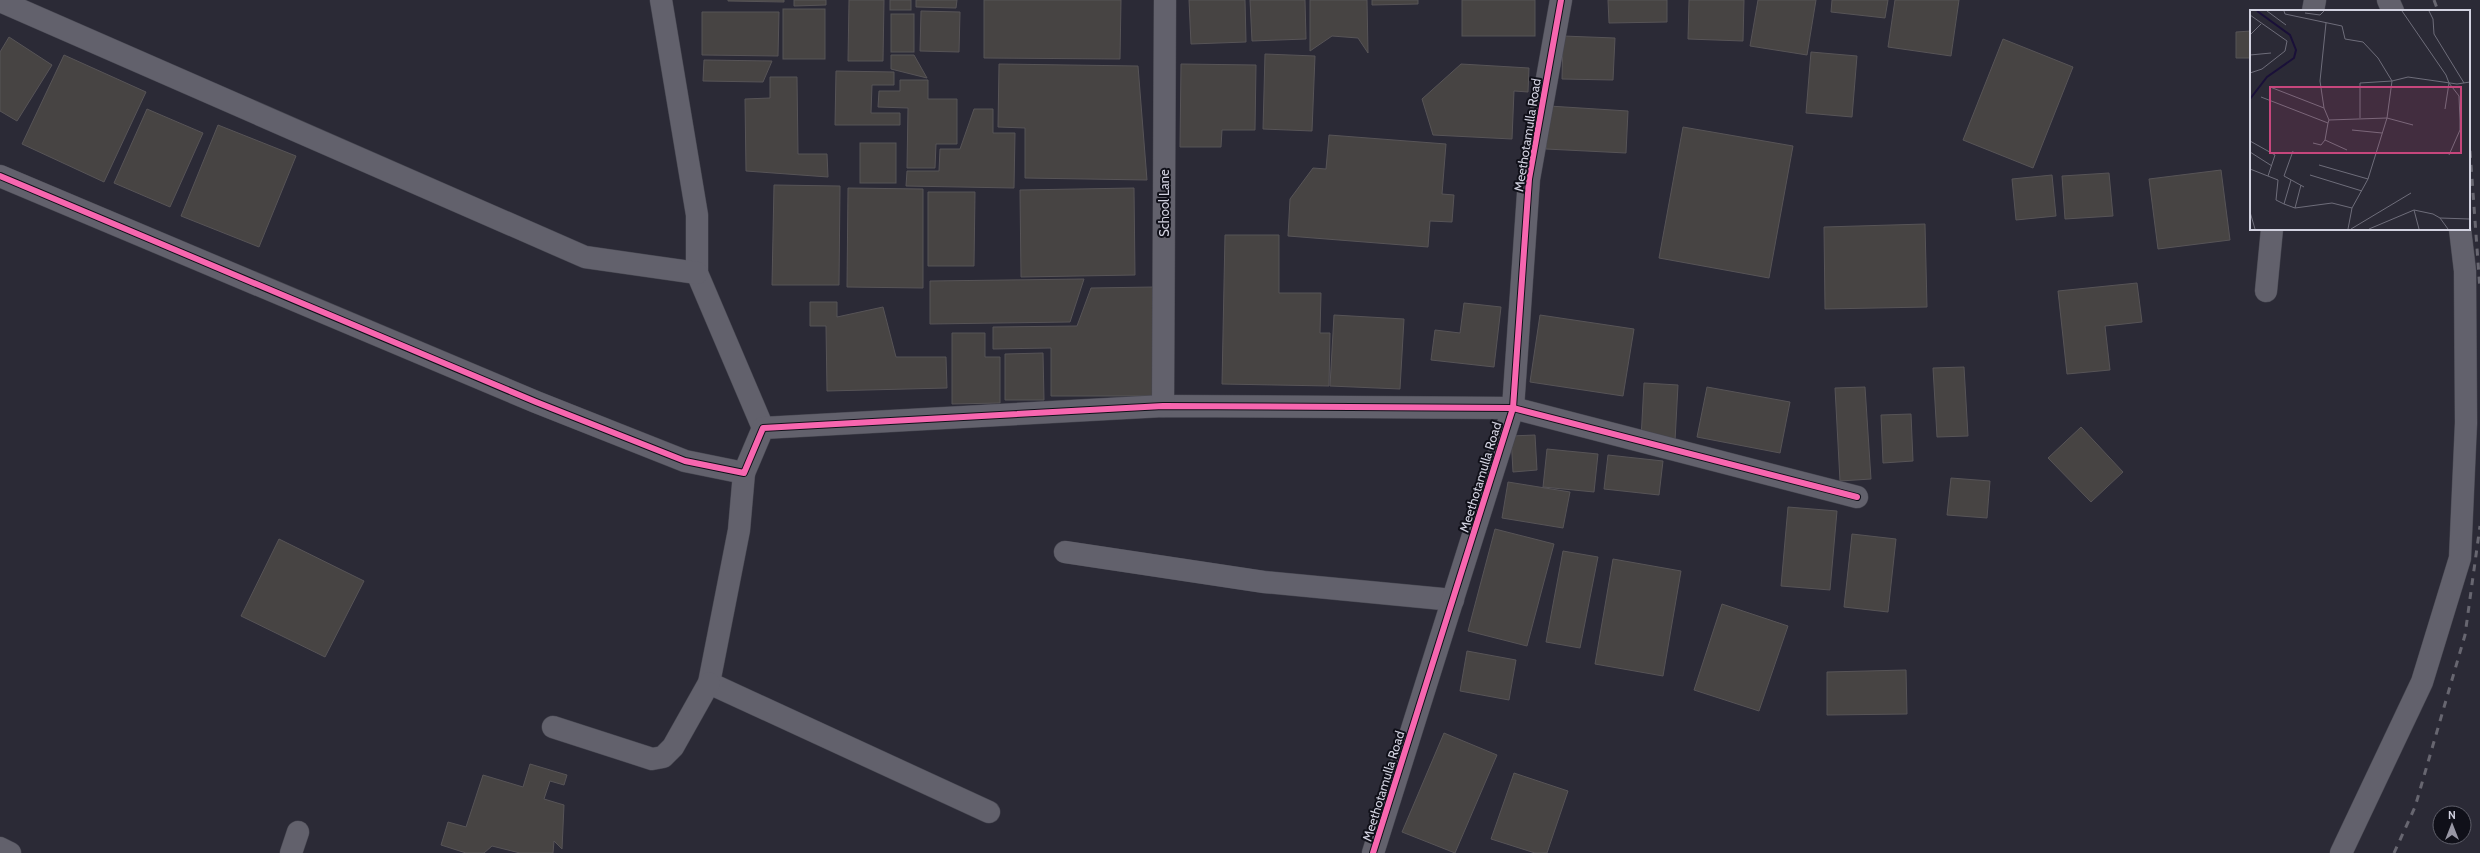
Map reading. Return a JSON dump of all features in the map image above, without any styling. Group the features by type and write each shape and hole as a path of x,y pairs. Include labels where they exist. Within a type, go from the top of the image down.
{"street":[{"path":"553,727 652,759 663,757 673,747 708,683 740,530 744,473 763,428 697,273 696,215 661,0"},
{"name":"School Lane","path":"1163,406 1165,0"},
{"name":"Meethotamulla Road","path":"1373,853 1513,408 1529,179 1561,0"},
{"path":"2313,10 2315,0"},
{"path":"2388,0 2393,10"},
{"path":"0,1 585,257 697,273"},
{"path":"0,176 536,402 685,461 744,473"},
{"path":"2266,291 2272,230"},
{"path":"2341,853 2422,682 2460,558 2466,423 2465,271 2460,230"},
{"path":"763,428 1163,406 1513,408 1857,498"},
{"path":"1065,552 1264,582 1453,600"},
{"path":"708,683 990,812"},
{"path":"290,853 298,832"},
{"path":"0,848 10,853"}],"building":[{"path":"784,0 784,2 728,1"},
{"path":"794,0 826,0 826,5 794,6"},
{"path":"849,0 884,0 883,61 848,61"},
{"path":"890,0 911,0 911,10 890,10"},
{"path":"916,0 957,0 956,8 916,7"},
{"path":"984,0 1121,0 1120,59 984,58"},
{"path":"1189,0 1245,0 1246,42 1191,44"},
{"path":"1250,0 1305,0 1306,39 1252,41"},
{"path":"1310,0 1367,0 1368,53 1358,38 1332,36 1310,51"},
{"path":"1372,0 1418,0 1418,4 1372,5"},
{"path":"1462,0 1535,0 1535,36 1462,36"},
{"path":"1608,0 1667,0 1667,22 1609,23"},
{"path":"1689,0 1744,0 1743,41 1688,39"},
{"path":"1758,0 1816,0 1807,55 1750,46"},
{"path":"1832,0 1888,0 1885,18 1831,12"},
{"path":"1895,0 1959,0 1951,56 1888,47"},
{"path":"783,9 825,9 825,59 783,59"},
{"path":"921,11 960,12 959,52 920,51"},
{"path":"702,12 779,12 778,56 702,55"},
{"path":"891,14 914,14 914,52 891,52"},
{"path":"2250,31 2250,58 2236,58 2236,32"},
{"path":"1563,36 1615,38 1613,80 1562,79"},
{"path":"9,37 52,65 17,121 0,111 0,52"},
{"path":"2003,39 2073,67 2033,168 1963,140"},
{"path":"1811,52 1857,56 1852,117 1806,113"},
{"path":"1265,54 1315,56 1312,131 1263,129"},
{"path":"64,55 146,92 104,182 22,144"},
{"path":"891,55 914,55 927,78 891,69"},
{"path":"704,60 772,61 763,82 703,81"},
{"path":"999,64 1138,66 1147,180 1025,178 1025,128 998,127"},
{"path":"1181,64 1256,65 1255,130 1222,130 1221,147 1180,147"},
{"path":"1461,64 1529,68 1528,92 1514,91 1512,139 1433,135 1422,99"},
{"path":"836,71 894,72 894,85 872,85 871,113 900,113 900,125 835,125"},
{"path":"770,77 797,77 798,154 827,154 828,177 746,171 745,99 770,98"},
{"path":"900,80 928,80 928,99 957,99 957,144 936,144 935,168 907,168 908,108 878,107 879,91 900,91"},
{"path":"1549,106 1628,111 1626,153 1546,149"},
{"path":"147,109 203,133 170,207 114,183"},
{"path":"974,109 993,109 993,133 1015,133 1014,188 906,186 907,171 939,171 940,149 960,149"},
{"path":"218,125 296,156 259,247 181,216"},
{"path":"1683,127 1793,146 1769,278 1659,258"},
{"path":"1329,135 1446,144 1442,194 1454,195 1452,222 1430,221 1428,247 1288,236 1290,199 1313,168 1326,169"},
{"path":"860,143 896,143 896,183 860,183"},
{"path":"2221,170 2230,240 2158,249 2149,179"},
{"path":"2109,173 2113,216 2065,219 2062,176"},
{"path":"2052,175 2056,216 2016,220 2012,179"},
{"path":"774,185 840,186 839,285 772,285"},
{"path":"848,188 923,189 923,288 847,287"},
{"path":"1134,188 1135,275 1021,277 1020,190"},
{"path":"928,192 975,192 974,266 928,266"},
{"path":"1925,224 1927,307 1825,309 1824,227"},
{"path":"1225,235 1279,235 1279,293 1321,293 1320,333 1330,333 1329,386 1222,384"},
{"path":"1084,279 1070,322 930,324 930,281"},
{"path":"2137,283 2142,322 2105,326 2110,370 2067,374 2058,291"},
{"path":"1154,287 1155,396 1051,396 1051,348 993,349 993,327 1077,326 1091,288"},
{"path":"810,302 837,302 837,317 883,307 896,357 946,357 947,388 827,391 826,326 810,326"},
{"path":"1464,303 1501,307 1494,367 1431,360 1435,330 1460,333"},
{"path":"1334,315 1404,319 1400,389 1330,386"},
{"path":"1540,315 1634,329 1623,396 1530,382"},
{"path":"952,333 985,333 985,357 1000,357 1000,403 952,404"},
{"path":"1043,353 1044,400 1005,400 1005,354"},
{"path":"1964,367 1968,436 1937,437 1933,368"},
{"path":"1644,383 1678,385 1675,441 1641,439"},
{"path":"1707,387 1790,402 1780,453 1697,437"},
{"path":"1865,387 1871,479 1840,481 1835,388"},
{"path":"1911,414 1913,461 1883,463 1881,415"},
{"path":"2081,427 2123,472 2091,502 2048,458"},
{"path":"1535,435 1537,470 1513,472 1511,436"},
{"path":"1547,449 1598,454 1594,492 1543,487"},
{"path":"1608,455 1663,461 1659,495 1604,489"},
{"path":"1951,478 1990,481 1987,518 1947,515"},
{"path":"1508,482 1570,492 1563,528 1502,518"},
{"path":"1788,507 1837,511 1830,590 1781,586"},
{"path":"1495,529 1554,544 1527,646 1468,631"},
{"path":"1852,534 1896,539 1888,612 1844,607"},
{"path":"279,539 364,581 325,657 241,616"},
{"path":"1563,551 1598,557 1580,648 1546,642"},
{"path":"1613,559 1681,571 1663,676 1595,664"},
{"path":"1722,604 1788,626 1759,711 1694,690"},
{"path":"1467,651 1516,660 1509,700 1460,691"},
{"path":"1906,670 1907,714 1827,715 1827,672"},
{"path":"1444,733 1497,755 1455,853 1402,832"},
{"path":"530,764 567,775 564,785 550,781 544,799 564,805 562,849 554,841 553,853 520,853 492,846 484,853 466,853 441,845 448,822 466,827 483,775 523,787"},
{"path":"1514,773 1568,791 1547,853 1535,853 1491,839"}],"railway":[{"path":"2434,0 2438,10"},
{"path":"2470,151 2480,290"},
{"path":"2394,853 2415,807 2465,635 2480,526"}],"cycle path":[{"path":"1373,853 1513,408 1529,179 1561,0"},
{"path":"0,176 536,402 685,461 744,473 763,428 1163,406 1513,408 1857,497"}]}
